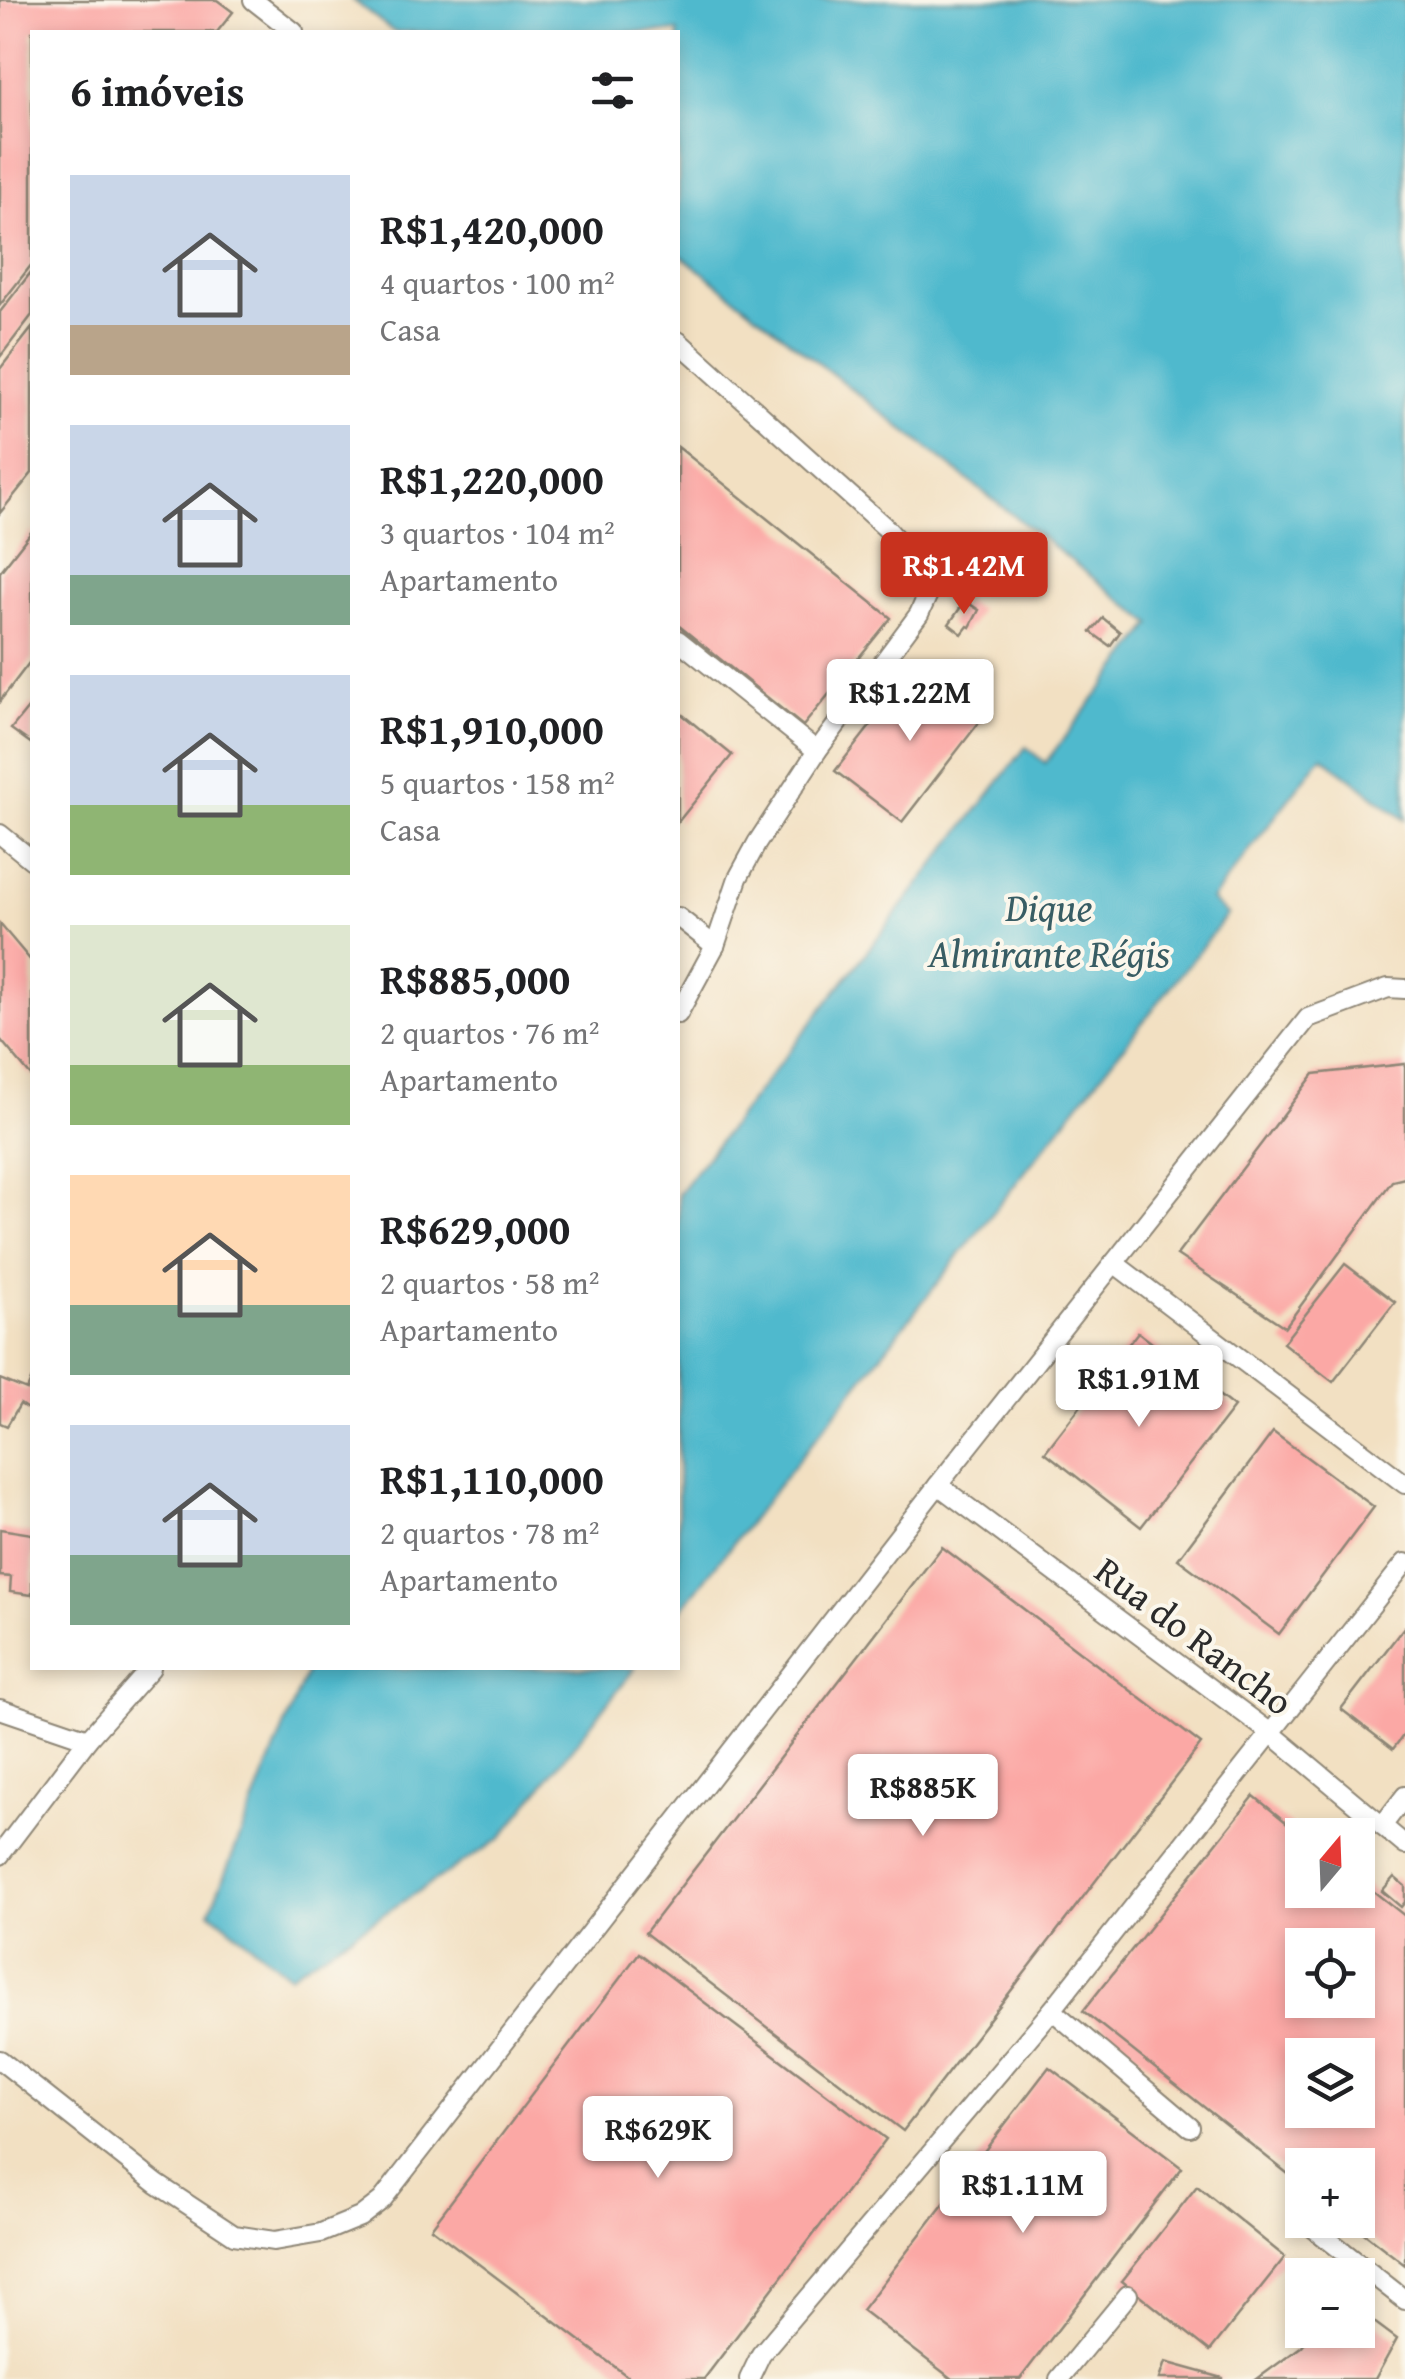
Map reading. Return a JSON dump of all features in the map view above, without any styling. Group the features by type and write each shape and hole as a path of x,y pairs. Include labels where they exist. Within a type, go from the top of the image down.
{"lane":[{"path":"253,0 291,30"},
{"path":"680,343 886,528 922,568 929,592 919,614 817,751 757,843 738,878 715,946 680,1010"},
{"path":"680,642 817,751"},
{"path":"0,834 30,858"},
{"path":"680,919 715,946"},
{"path":"0,2060 158,2184 234,2235 274,2241 320,2233 360,2216 382,2200 938,1485 1308,1018 1388,988 1405,989"},
{"path":"1114,1263 1405,1484"},
{"name":"Rua do Rancho","path":"938,1485 1272,1734 1405,1844"},
{"path":"750,2379 761,2354 1052,2010 1405,1563"},
{"path":"0,1855 88,1739 149,1670"},
{"path":"0,1709 88,1739"},
{"path":"1382,1826 1405,1796"},
{"path":"1052,2010 1190,2127"},
{"path":"1326,2238 1405,2300"},
{"path":"1059,2379 1128,2295"}],"water":[{"name":"Dique Almirante Régis","path":"353,0 1405,0 1405,820 1322,756 1211,900 1227,915 680,1610 680,1191 1026,747 1045,763 1152,624 680,255 680,30 391,30"},
{"path":"307,1670 633,1670 501,1838 289,1975 210,1911"}],"building":[{"path":"0,0 217,0 233,12 219,30 30,30 30,267 0,305"},
{"path":"30,274 30,318 0,357 0,312"},
{"path":"30,331 30,476 0,513 0,369"},
{"path":"680,449 891,618 803,726 680,627"},
{"path":"30,534 30,662 0,701 0,572"},
{"path":"965,601 979,610 962,634 949,624"},
{"path":"1103,618 1120,632 1110,646 1091,632"},
{"path":"918,665 984,716 902,822 835,771"},
{"path":"30,705 30,743 11,729"},
{"path":"680,713 732,755 680,820"},
{"path":"0,924 30,960 30,1075 0,1039"},
{"path":"1405,1064 1405,1178 1392,1181 1285,1327 1177,1255 1314,1074"},
{"path":"1345,1264 1395,1302 1333,1382 1283,1343"},
{"path":"1138,1332 1234,1407 1141,1527 1045,1452"},
{"path":"0,1379 27,1390 30,1383 30,1411 20,1404 7,1426 0,1423"},
{"path":"1273,1432 1374,1507 1279,1634 1178,1559"},
{"path":"0,1529 30,1534 30,1595 10,1592 11,1577 0,1576"},
{"path":"942,1547 1201,1744 903,2131 645,1933"},
{"path":"1405,1626 1405,1733 1393,1749 1341,1709"},
{"path":"1254,1796 1285,1821 1285,1908 1375,1908 1375,1892 1405,1916 1405,2265 1370,2238 1375,2238 1375,2148 1285,2148 1285,2171 1083,2011"},
{"path":"1394,1877 1405,1886 1401,1907 1382,1891"},
{"path":"639,1953 886,2139 704,2379 631,2379 431,2228"},
{"path":"1049,2067 1182,2168 1020,2379 952,2379 862,2310"},
{"path":"1197,2186 1285,2257 1210,2351 1122,2281"},
{"path":"1375,2323 1397,2339 1375,2379 1257,2379 1299,2348 1375,2348"},
{"path":"1165,2362 1223,2378 1223,2379 1159,2379"}]}
